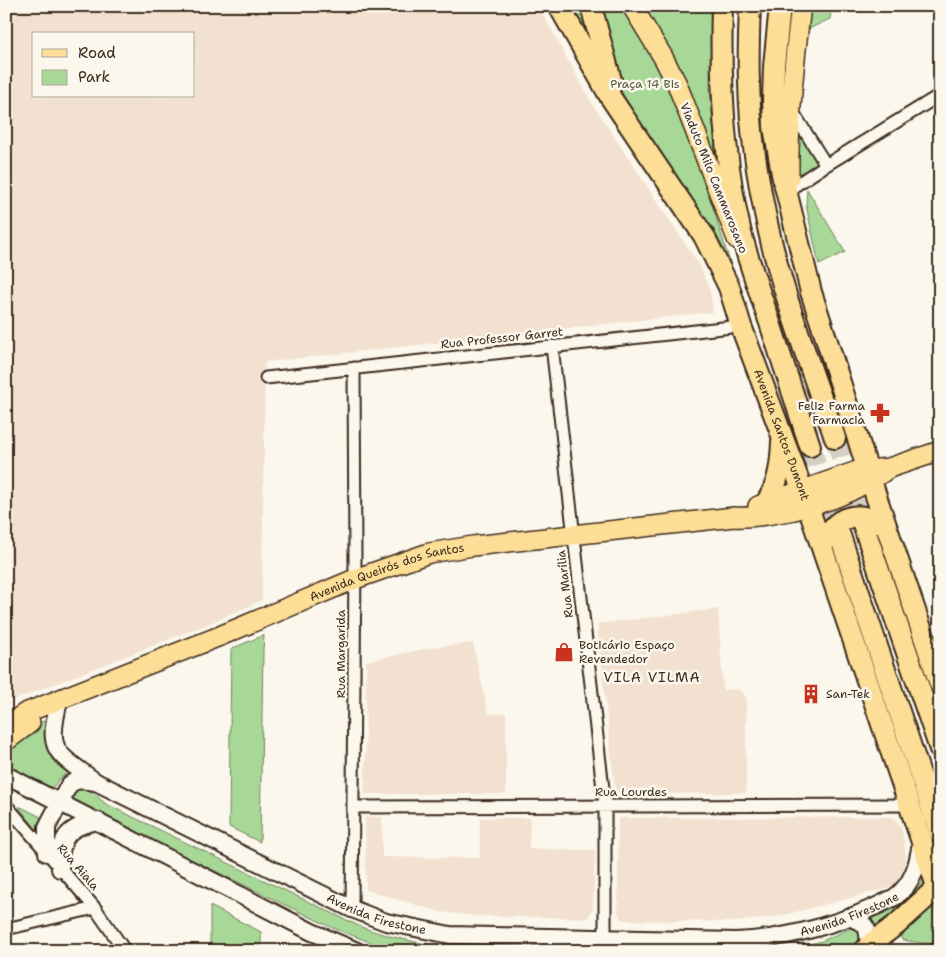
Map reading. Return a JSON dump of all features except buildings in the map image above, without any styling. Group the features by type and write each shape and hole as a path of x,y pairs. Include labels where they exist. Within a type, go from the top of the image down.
{"highway":[{"name":"Avenida Santos Dumont","path":"560,6 611,98 693,219 708,244 729,287 741,326 805,498 939,889"},
{"path":"591,6 609,76 617,98 634,132"},
{"name":"Avenida Santos Dumont","path":"722,6 721,81 724,123 734,198 752,271 810,446"},
{"path":"750,6 749,83 751,120 769,233 787,297 835,438"},
{"path":"749,47 763,6"},
{"path":"780,6 774,66 774,118 780,164 790,198 811,292 888,531 940,684"},
{"path":"783,437 799,448 808,451 827,448 841,439 846,431 850,412"},
{"path":"766,503 776,484 781,463 783,437"},
{"path":"823,551 829,532 842,519 851,516 871,519 888,531"},
{"path":"863,524 940,749"},
{"path":"838,533 940,833"},
{"path":"865,948 939,889"}],"main road":[{"name":"Viaduto Milo Cammarosano","path":"632,6 677,84 731,226 752,271"},
{"path":"790,198 788,141 801,6"},
{"name":"Avenida Queirós dos Santos","path":"734,517 741,512 766,503 805,498 836,499 870,475 940,450"},
{"name":"Avenida Queirós dos Santos","path":"6,726 20,716 355,579 429,553 573,534 734,517 748,518 790,512 805,498"},
{"name":"Avenida Queirós dos Santos","path":"6,741 59,701"},
{"name":"Avenida Firestone","path":"59,701 52,732 55,746 58,752 96,782 352,909 386,922 450,935 736,942 760,940 797,933 887,902 902,892 911,879 919,859 922,842"},
{"path":"6,775 312,932 354,950"},
{"path":"47,854 47,827 71,782 79,780 96,782"},
{"path":"60,869 61,847 64,838 78,826 98,821"},
{"path":"848,917 864,923 868,933 865,948"}],"street":[{"path":"790,198 826,165 940,95"},
{"path":"790,107 826,165"},
{"name":"Rua Professor Garret","path":"266,378 741,326"},
{"name":"Rua Marília","path":"552,346 605,806 605,938"},
{"name":"Rua Margarida","path":"352,909 355,579 354,368"},
{"name":"Rua Aiala","path":"6,805 95,908 125,951"},
{"name":"Rua Lourdes","path":"353,807 909,805"},
{"path":"6,929 95,908"}],"shaded area":[{"path":"6,6 538,6 593,105 700,266 710,291 713,312 265,362 262,600 213,622 6,703"},
{"path":"718,609 723,690 737,689 746,696 746,793 621,794 615,789 597,624"},
{"path":"473,643 488,714 506,713 506,794 365,794 366,661 434,647"},
{"path":"365,817 382,817 382,857 480,858 480,818 530,818 529,849 595,850 593,908 588,918 476,916 440,912 366,890"},
{"path":"892,817 899,823 903,834 906,859 899,879 895,885 889,888 776,917 736,922 624,920 618,912 618,818"}],"green space":[{"name":"Praça 14 Bis","path":"569,6 583,6 604,70"},
{"name":"Praça 14 Bis","path":"598,6 624,6 655,51 695,149 741,298 623,94 609,59"},
{"name":"Praça 14 Bis","path":"638,6 711,6 710,88 717,172"},
{"path":"807,6 832,6 830,19 804,31"},
{"path":"798,131 817,163 798,177"},
{"path":"807,189 845,252 819,265 806,205"},
{"path":"264,635 260,842 229,827 231,649"},
{"path":"43,721 46,723 45,734 50,756 67,773 60,778 51,790 6,765 6,751"},
{"path":"71,788 87,788 106,804 361,927 420,943 481,951 400,951 372,943 333,928 72,802 69,799"},
{"path":"19,807 41,817 40,829 36,829"},
{"path":"923,880 926,885 878,928 873,923 872,919 875,916 905,902"},
{"path":"210,906 261,932 261,951 210,951"},
{"path":"932,906 940,922 940,942 928,944 902,940 901,937"},
{"path":"855,926 860,928 862,941 854,946 824,952 782,951 822,941"}],"tunnel":[{"path":"835,438 863,524"},
{"path":"810,446 839,533"}],"place":[{"name":"Feliz Farma Farmacia","path":"880,413"},
{"name":"Boticário Espaço Revendedor","path":"564,652"},
{"name":"San-Tek","path":"811,694"}],"district":[{"name":"VILA VILMA","path":"652,677"}]}
